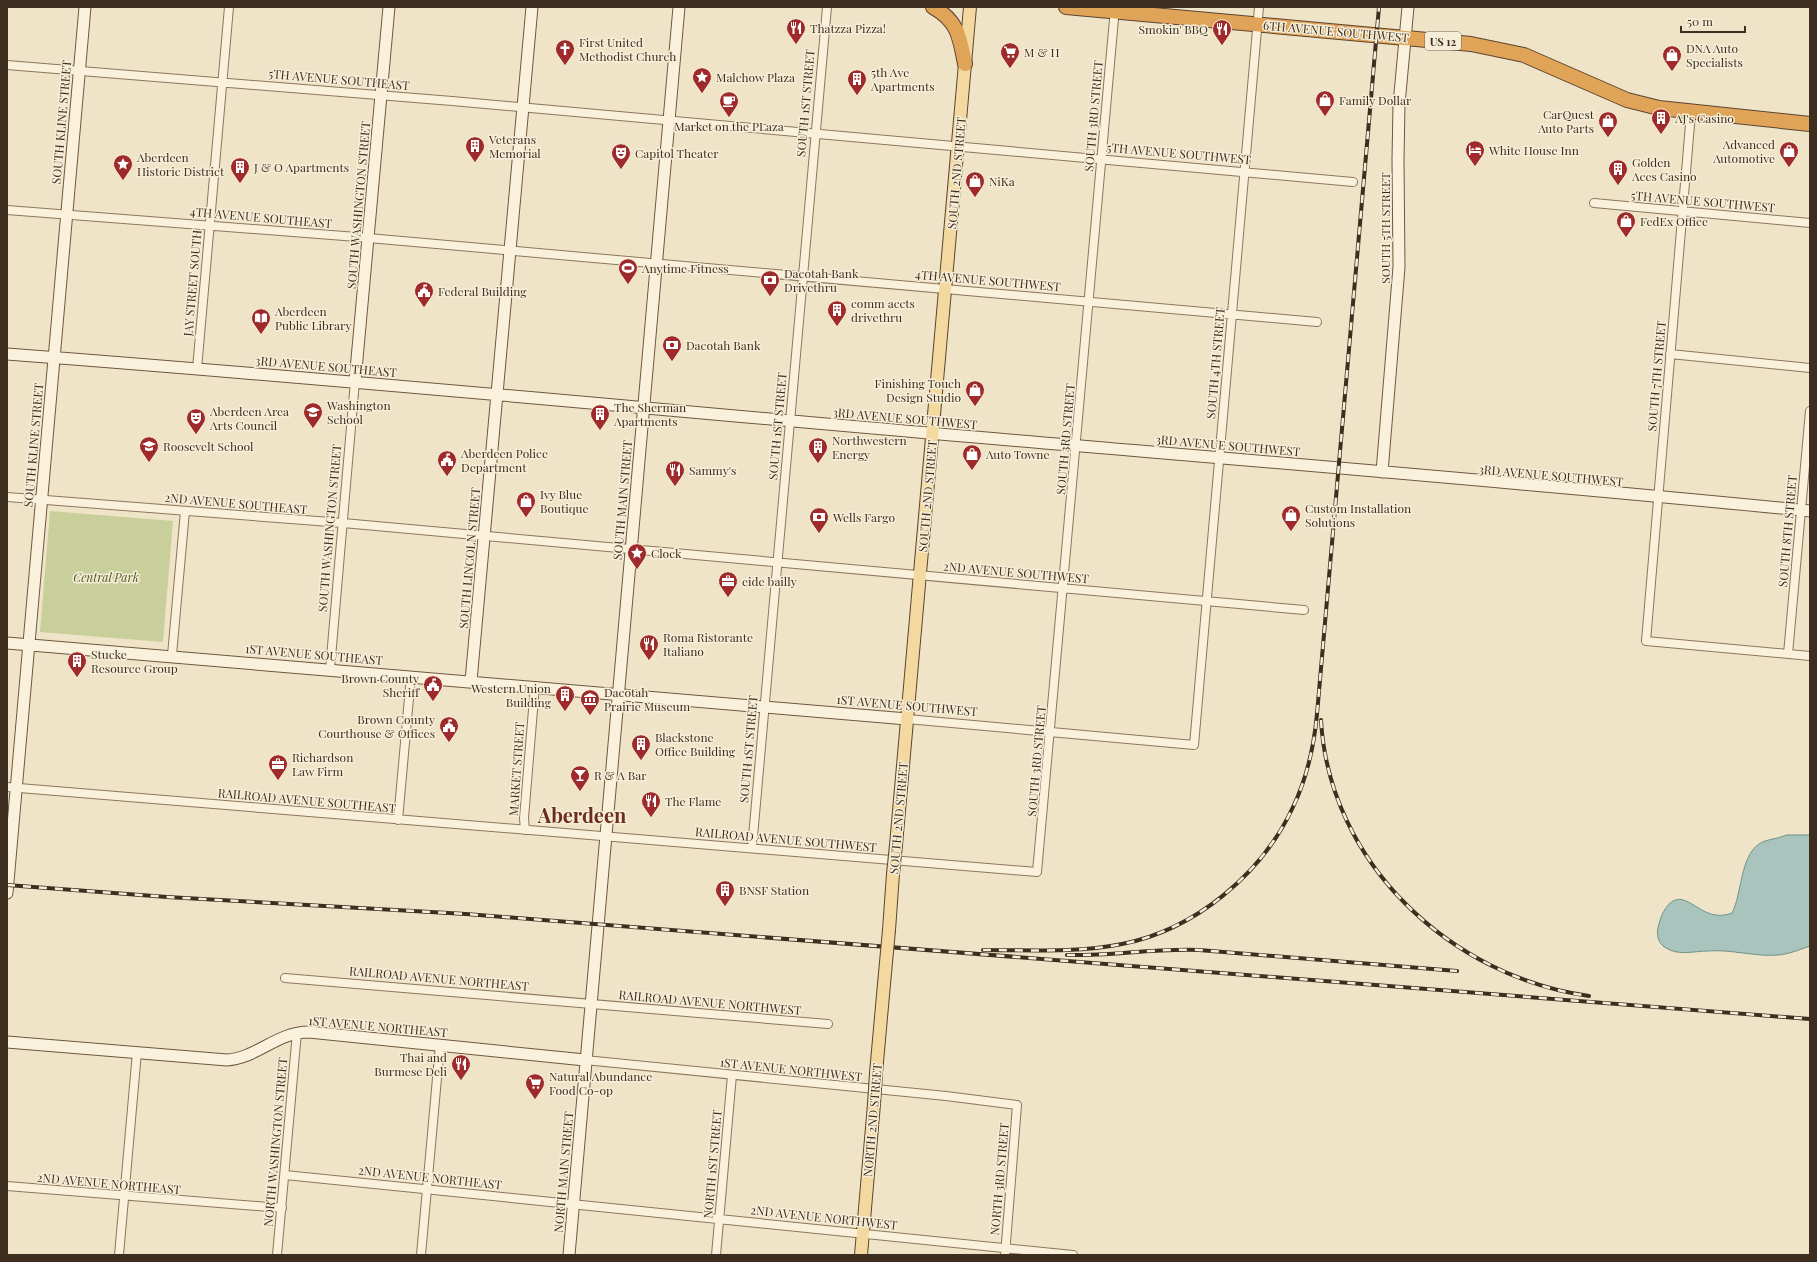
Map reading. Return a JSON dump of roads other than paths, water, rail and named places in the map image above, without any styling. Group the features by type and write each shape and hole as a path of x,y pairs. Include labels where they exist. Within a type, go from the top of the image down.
{"highway":[{"path":"933,7 945,14 954,26 961,43 965,64"},
{"name":"6TH AVENUE SOUTHWEST","path":"1066,7 1115,9 1471,44 1507,51 1540,61 1627,100 1659,108 1691,113 1810,124"}],"main road":[{"name":"SOUTH 2ND STREET","path":"884,984 970,7"},
{"name":"NORTH 2ND STREET","path":"861,1255 884,984"}],"street":[{"name":"SOUTH KLINE STREET","path":"7,889 12,787 29,644 85,7"},
{"name":"JAY STREET SOUTH","path":"197,369 221,82 229,7"},
{"name":"SOUTH WASHINGTON STREET","path":"330,669 389,7"},
{"name":"SOUTH LINCOLN STREET","path":"471,681 532,7"},
{"name":"SOUTH MAIN STREET","path":"598,924 679,7"},
{"name":"SOUTH 1ST STREET","path":"752,848 826,7"},
{"name":"SOUTH 4TH STREET","path":"1194,745 1260,7"},
{"name":"SOUTH 5TH STREET","path":"1382,472 1399,266 1399,104 1408,7"},
{"name":"SOUTH 3RD STREET","path":"1037,872 1115,9"},
{"name":"5TH AVENUE SOUTHEAST","path":"7,65 669,120"},
{"name":"SOUTH 7TH STREET","path":"1691,113 1646,641 1788,654"},
{"name":"5TH AVENUE SOUTHWEST","path":"669,120 814,134 1102,158 1353,182"},
{"name":"5TH AVENUE SOUTHWEST","path":"1594,203 1810,223"},
{"name":"4TH AVENUE SOUTHEAST","path":"7,210 210,225 656,263"},
{"name":"4TH AVENUE SOUTHWEST","path":"656,263 1317,322"},
{"name":"3RD AVENUE SOUTHEAST","path":"7,354 355,381 643,407"},
{"path":"1670,354 1810,368"},
{"name":"3RD AVENUE SOUTHWEST","path":"643,407 1219,457 1805,511"},
{"name":"SOUTH 8TH STREET","path":"1788,654 1805,511 1810,411"},
{"name":"2ND AVENUE SOUTHEAST","path":"7,497 343,524 630,550"},
{"path":"172,655 185,511"},
{"name":"2ND AVENUE SOUTHWEST","path":"630,550 1304,610"},
{"name":"1ST AVENUE SOUTHEAST","path":"7,643 172,655 618,693"},
{"path":"1788,654 1810,656"},
{"path":"398,820 410,676"},
{"name":"MARKET STREET","path":"525,830 524,818 535,686"},
{"name":"1ST AVENUE SOUTHWEST","path":"618,693 1194,745"},
{"name":"RAILROAD AVENUE SOUTHEAST","path":"12,787 605,836"},
{"name":"RAILROAD AVENUE SOUTHWEST","path":"605,836 1037,872"},
{"name":"NORTH MAIN STREET","path":"569,1255 598,924"},
{"name":"RAILROAD AVENUE NORTHEAST","path":"285,978 590,1003"},
{"name":"RAILROAD AVENUE NORTHWEST","path":"590,1003 828,1024"},
{"name":"1ST AVENUE NORTHEAST","path":"7,1042 235,1059 277,1039 297,1032 585,1060"},
{"name":"NORTH WASHINGTON STREET","path":"277,1255 297,1032"},
{"path":"421,1255 440,1045"},
{"path":"119,1255 137,1052"},
{"name":"1ST AVENUE NORTHWEST","path":"585,1060 946,1096 1017,1105"},
{"name":"NORTH 1ST STREET","path":"716,1255 732,1075"},
{"name":"NORTH 3RD STREET","path":"1005,1252 1017,1105"},
{"name":"2ND AVENUE NORTHEAST","path":"285,1175 573,1203"},
{"name":"2ND AVENUE NORTHEAST","path":"7,1186 282,1208"},
{"name":"2ND AVENUE NORTHWEST","path":"573,1203 863,1233 1005,1252 1073,1255"}],"water":[{"path":"1786,835 1810,835 1810,946 1786,954 1769,955 1725,951 1676,952 1663,946 1658,938 1658,927 1664,911 1670,903 1679,899 1705,912 1722,915 1732,913 1748,858 1753,850 1762,842"}],"railway":[{"path":"983,950 1070,950 1105,947 1149,937 1175,926 1200,912 1245,876 1280,832 1298,796 1309,762 1317,714 1379,7"},
{"path":"1321,720 1329,772 1347,821 1373,865 1406,904 1446,938 1490,965 1538,985 1589,996"},
{"path":"7,885 167,897 466,914 1810,1019"},
{"path":"1067,955 1166,950 1199,950 1457,971"}],"place":[{"name":"Thatzza Pizza!","path":"796,45"},
{"name":"Smokin' BBQ","path":"1222,46"},
{"name":"First United Methodist Church","path":"565,66"},
{"name":"M & H","path":"1010,69"},
{"name":"DNA Auto Specialists","path":"1672,72"},
{"name":"Malchow Plaza","path":"702,94"},
{"name":"5th Ave Apartments","path":"857,96"},
{"name":"Family Dollar","path":"1325,117"},
{"name":"Market on the PLaza","path":"729,118"},
{"name":"AJ's Casino","path":"1661,135"},
{"name":"CarQuest Auto Parts","path":"1608,138"},
{"name":"Veterans Memorial","path":"475,163"},
{"name":"White House Inn","path":"1475,167"},
{"name":"Advanced Automotive","path":"1789,168"},
{"name":"Capitol Theater","path":"621,170"},
{"name":"Aberdeen Historic District","path":"123,181"},
{"name":"J & O Apartments","path":"240,184"},
{"name":"Golden Aces Casino","path":"1618,186"},
{"name":"NiKa","path":"975,198"},
{"name":"FedEx Office","path":"1626,238"},
{"name":"Anytime Fitness","path":"628,285"},
{"name":"Dacotah Bank Drivethru","path":"770,297"},
{"name":"Federal Building","path":"424,308"},
{"name":"comm accts drivethru","path":"837,327"},
{"name":"Aberdeen Public Library","path":"261,335"},
{"name":"Dacotah Bank","path":"672,362"},
{"name":"Finishing Touch Design Studio","path":"975,407"},
{"name":"Washington School","path":"313,429"},
{"name":"The Sherman Apartments","path":"600,431"},
{"name":"Aberdeen Area Arts Council","path":"196,435"},
{"name":"Roosevelt School","path":"149,463"},
{"name":"Northwestern Energy","path":"818,464"},
{"name":"Auto Towne","path":"972,471"},
{"name":"Aberdeen Police Department","path":"447,477"},
{"name":"Sammy's","path":"675,487"},
{"name":"Ivy Blue Boutique","path":"526,518"},
{"name":"Custom Installation Solutions","path":"1291,532"},
{"name":"Wells Fargo","path":"819,534"},
{"name":"Clock","path":"637,570"},
{"name":"eide bailly","path":"728,598"},
{"name":"Roma Ristorante Italiano","path":"649,661"},
{"name":"Stucke Resource Group","path":"77,678"},
{"name":"Brown County Sheriff","path":"433,702"},
{"name":"Western Union Building","path":"565,712"},
{"name":"Dacotah Prairie Museum","path":"590,716"},
{"name":"Brown County Courthouse & Offices","path":"449,743"},
{"name":"Blackstone Office Building","path":"641,761"},
{"name":"Richardson Law Firm","path":"278,781"},
{"name":"R & A Bar","path":"580,792"},
{"name":"The Flame","path":"651,818"},
{"name":"BNSF Station","path":"725,907"},
{"name":"Thai and Burmese Deli","path":"461,1081"},
{"name":"Natural Abundance Food Co-op","path":"535,1100"}],"district":[{"name":"Aberdeen","path":"582,814"}],"park label":[{"name":"Central Park","path":"106,577"}]}
